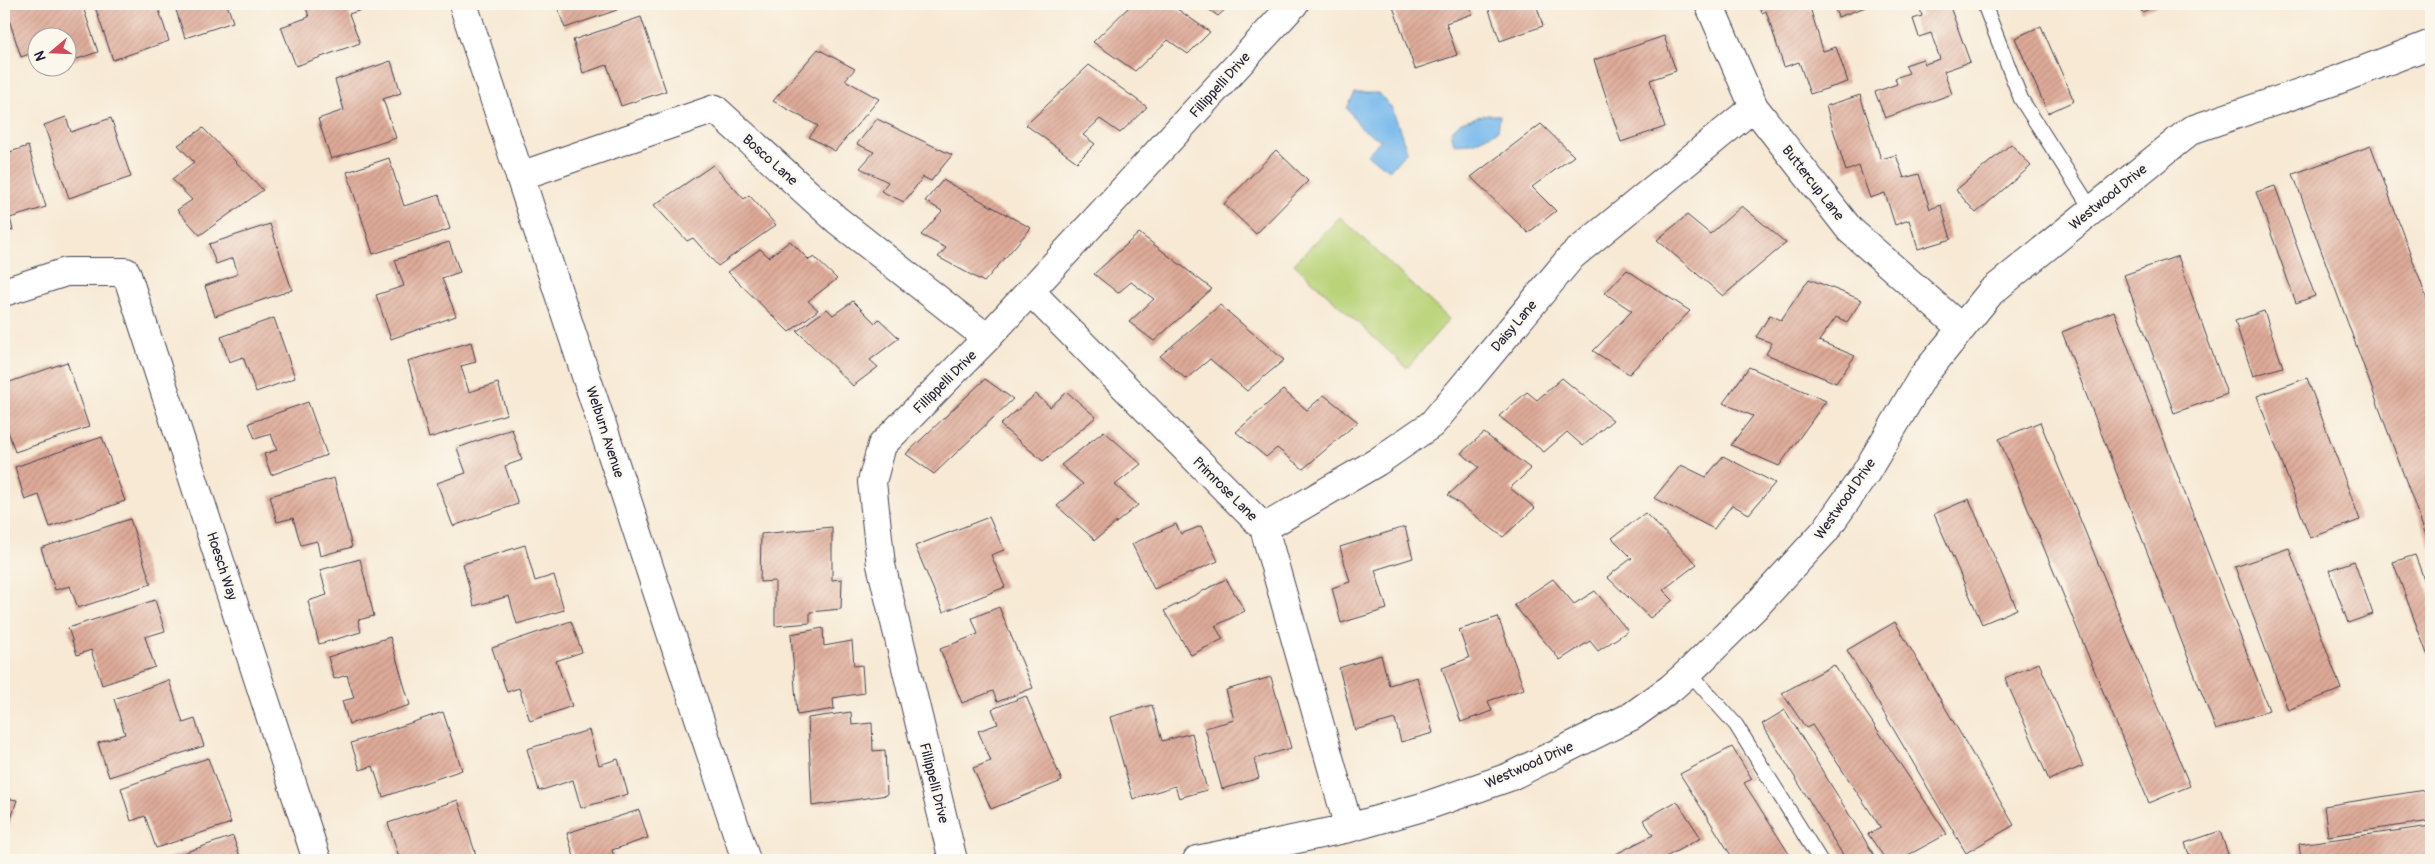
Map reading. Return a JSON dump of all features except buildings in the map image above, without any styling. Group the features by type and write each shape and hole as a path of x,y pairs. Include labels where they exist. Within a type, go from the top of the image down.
{"street":[{"name":"Welburn Avenue","path":"463,4 746,860"},
{"name":"Fillippelli Drive","path":"953,860 881,565 872,482 882,445 1031,292 1294,4"},
{"name":"Buttercup Lane","path":"1709,4 1754,107 1850,230 1961,328"},
{"name":"Westwood Drive","path":"1197,860 1349,828 1426,806 1509,777 1632,716 1671,688 1689,672 1755,607 1825,530 1865,474 1923,376 1991,292 2191,130 2343,78 2431,44"},
{"name":"Daisy Lane","path":"1264,528 1377,462 1432,424 1572,256 1754,107"},
{"name":"Bosco Lane","path":"520,176 715,109 837,220 987,338"},
{"name":"Hoesch Way","path":"4,292 66,272 126,272 317,860"},
{"name":"Primrose Lane","path":"1031,292 1264,528 1349,828"}],"lane":[{"path":"1984,4 2021,99 2092,210"},
{"path":"1689,672 1736,725 1820,860"}],"green space":[{"path":"1340,217 1449,319 1407,368 1294,264"}],"water":[{"path":"1355,93 1379,93 1393,110 1407,151 1390,170 1367,155 1381,140 1362,129 1347,108"},
{"path":"1484,115 1500,115 1498,131 1472,143 1454,144 1451,132 1461,122"}]}
